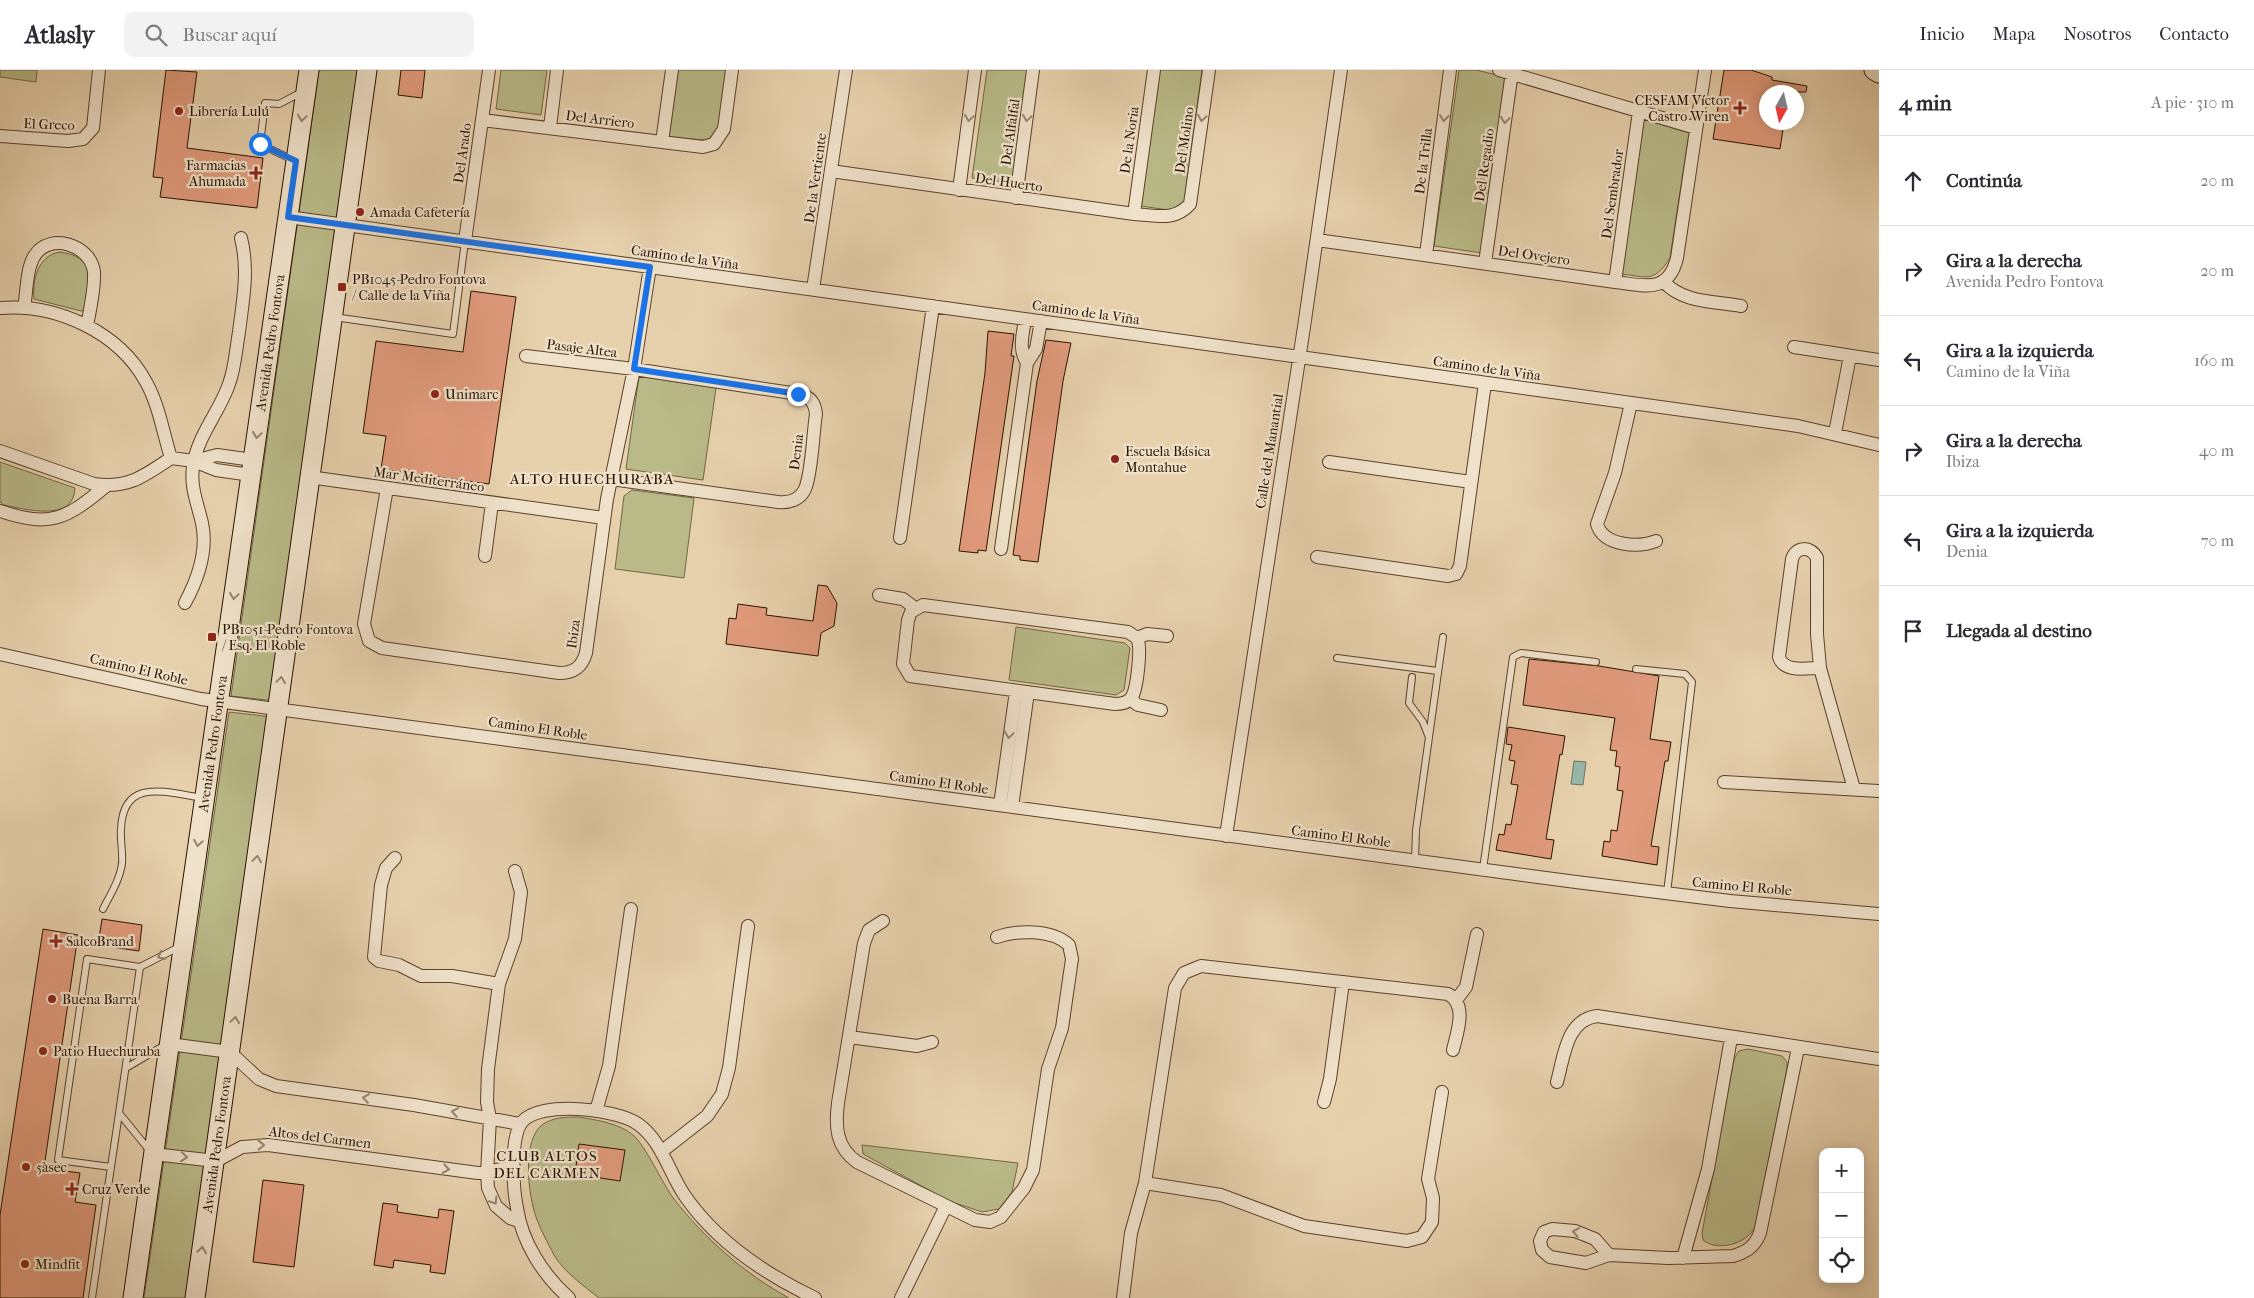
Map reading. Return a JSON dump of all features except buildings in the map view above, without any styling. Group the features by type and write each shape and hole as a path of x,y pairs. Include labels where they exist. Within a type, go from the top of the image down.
{"street":[{"name":"El Greco","path":"0,136 68,141 83,139 93,128 99,70"},
{"name":"Avenida Pedro Fontova","path":"195,1298 216,1161 309,477 367,70"},
{"name":"Del Arado","path":"465,241 489,70"},
{"path":"550,127 557,70"},
{"path":"662,142 672,70"},
{"name":"Del Arriero","path":"482,120 703,147 714,144 724,129 732,70"},
{"name":"De la Vertiente","path":"813,290 846,70"},
{"path":"959,190 975,70"},
{"name":"Del Alfalfal","path":"1016,198 1034,70"},
{"name":"De la Noria","path":"1134,214 1154,70"},
{"name":"Del Molino","path":"1183,212 1190,204 1209,70"},
{"name":"Calle del Manantial","path":"1226,836 1317,240 1340,70"},
{"name":"De la Trilla","path":"1426,255 1450,70"},
{"path":"1704,70 1677,258 1672,273 1664,282 1675,293 1685,297 1741,306"},
{"path":"1874,70 1879,74"},
{"path":"1506,71 1696,128"},
{"name":"Del Regadio","path":"1485,263 1506,71"},
{"name":"Avenida Pedro Fontova","path":"133,1298 307,76"},
{"name":"Del Sembrador","path":"1614,282 1639,111"},
{"name":"Del Huerto","path":"831,171 1134,214 1175,216 1183,212"},
{"name":"Camino de la Viña","path":"288,217 1631,403 1834,433 1879,444"},
{"path":"185,603 198,575 204,548 202,524 193,485 194,461 201,441 226,393 233,374 246,270 241,238"},
{"name":"Del Ovejero","path":"1317,240 1647,286 1664,282"},
{"path":"24,308 31,265 35,255 43,247 53,243 70,245 85,254 94,272 87,326"},
{"name":"Ibiza","path":"387,488 364,624 369,641 382,648 559,673 576,670 581,665 586,653 604,518 634,369 650,267"},
{"path":"900,538 934,306"},
{"path":"0,308 24,308 56,314 87,326 116,345 139,369 153,395 171,458"},
{"path":"1026,319 1021,344 1023,357 1027,363"},
{"path":"1001,549 1027,363 1036,349 1041,321"},
{"path":"1794,347 1879,360"},
{"name":"Pasaje Altea","path":"526,356 634,369"},
{"path":"1834,433 1850,356"},
{"name":"Denia","path":"611,479 785,503 798,498 805,489 807,482 816,414 814,405 808,397 634,369"},
{"path":"1317,557 1452,576 1456,574 1460,566 1485,383"},
{"path":"1631,403 1616,473 1597,524 1601,535 1611,541 1639,545 1656,541"},
{"path":"0,451 94,484 106,486 118,486 133,482 171,458 194,461 218,455 252,468"},
{"path":"1329,462 1471,482"},
{"name":"Mar Mediterráneo","path":"309,477 604,518"},
{"path":"0,511 35,520 54,519 76,510 106,486"},
{"path":"485,556 492,503"},
{"path":"1820,668 1787,668 1782,665 1779,657 1792,560 1796,552 1803,549 1812,551 1817,558 1817,640 1820,668 1854,788"},
{"path":"878,595 903,599 915,608 927,606 1128,632 1137,638 1140,648 1134,691 1130,699 1121,704 1114,704 914,677 906,673 902,664 908,620 915,608"},
{"path":"1137,638 1147,634 1167,636"},
{"name":"Camino El Roble","path":"0,654 55,664 191,697 219,701 1667,894 1879,914"},
{"path":"1006,806 1022,692"},
{"path":"1130,699 1138,705 1160,710"},
{"path":"1724,782 1854,788 1879,791"},
{"path":"395,858 383,876 374,957 379,961 399,964 421,976 452,976 499,984"},
{"path":"515,871 521,892 515,940 499,984 488,1069 487,1102 490,1119 487,1173 488,1188 496,1206 510,1218 519,1221"},
{"path":"596,1111 609,1066 631,909"},
{"path":"882,921 873,926 865,936 836,1118 836,1128 842,1147 857,1162 980,1222 990,1222 1002,1217 1024,1188 1035,1160 1048,1069 1062,1028 1072,960 1069,944 1057,937 1022,932 997,937"},
{"path":"661,1152 707,1116 722,1094 729,1068 748,926"},
{"path":"1456,1000 1466,987 1477,934"},
{"path":"1124,1298 1131,1232 1145,1183 1175,988 1184,972 1201,966 1443,993 1456,1000 1460,1010 1453,1050"},
{"path":"1324,1102 1330,1078 1342,982"},
{"path":"1557,1082 1574,1027 1591,1017 1879,1059"},
{"path":"849,1037 917,1046 932,1042"},
{"path":"1683,1258 1708,1169 1730,1038"},
{"path":"169,1044 230,1052 251,1073 276,1086 414,1105 520,1124"},
{"path":"1609,1255 1595,1239 1575,1231 1552,1229 1544,1232 1540,1241 1542,1250 1555,1258 1586,1263 1609,1255 1683,1258 1733,1256 1749,1249 1758,1239 1798,1048"},
{"path":"1145,1183 1221,1195 1304,1226 1407,1241 1418,1239 1427,1233 1432,1222 1434,1198 1428,1179 1442,1092"},
{"path":"569,1298 533,1253 519,1221 514,1167 516,1138 520,1124 534,1115 566,1110 596,1111 632,1120 647,1133 661,1152 681,1190 706,1221 766,1271 815,1298"},
{"name":"Altos del Carmen","path":"216,1161 242,1146 268,1145 487,1173 514,1167"},
{"path":"153,1154 216,1161"},
{"path":"901,1298 946,1206"}],"lane":[{"path":"296,161 260,144 265,103 279,104 307,76"},
{"path":"332,317 453,334 465,241"},
{"path":"1415,860 1416,830 1443,637"},
{"path":"1484,869 1513,657 1521,653 1596,662"},
{"path":"1337,658 1438,672"},
{"path":"1636,669 1685,674 1692,682 1667,894"},
{"path":"1412,677 1409,703 1423,722 1430,738"},
{"path":"103,909 120,872 122,811 128,800 137,794 152,791 204,798"},
{"path":"111,1167 58,1160 87,959 140,967 182,945"},
{"path":"92,1298 140,967"},
{"path":"126,1068 169,1044"},
{"path":"119,1113 153,1154"}],"green space":[{"path":"0,70 37,70 36,82 0,77"},
{"path":"319,70 360,70 275,701 231,696"},
{"path":"501,70 547,70 541,115 496,109"},
{"path":"678,70 726,70 719,128 712,138 705,140 669,137"},
{"path":"987,70 1028,70 1013,183 972,178"},
{"path":"1160,70 1202,70 1184,203 1175,211 1141,206"},
{"path":"1459,70 1476,70 1505,77 1482,253 1434,246"},
{"path":"1644,119 1689,133 1670,258 1655,275 1650,277 1621,274"},
{"path":"59,252 71,254 85,264 89,280 85,310 81,311 34,299 35,277 41,264 52,254"},
{"path":"639,376 716,388 703,480 626,469"},
{"path":"0,462 75,488 72,499 66,506 57,510 47,511 35,511 4,505 0,502"},
{"path":"632,490 694,498 684,578 615,569 624,496"},
{"path":"1016,627 1125,643 1130,648 1124,690 1116,695 1009,680"},
{"path":"229,712 272,717 189,1298 144,1298"},
{"path":"1748,1049 1782,1056 1787,1062 1787,1069 1755,1227 1751,1233 1739,1242 1723,1246 1709,1244 1703,1240 1702,1233 1734,1059 1739,1051"},
{"path":"564,1117 579,1117 614,1125 633,1135 643,1147 674,1199 698,1228 741,1266 789,1298 599,1298 575,1278 554,1255 536,1217 528,1168 532,1143 536,1132 542,1125"},
{"path":"862,1145 1018,1163 1012,1192 999,1209 982,1212 949,1201 863,1154"}],"shaded area":[{"path":"1574,761 1586,762 1583,785 1571,784"}],"place":[{"name":"CESFAM Víctor Castro Wiren","path":"1740,108"},
{"name":"Librería Lulú","path":"179,111"},
{"name":"Farmacias Ahumada","path":"256,173"},
{"name":"Amada Cafetería","path":"360,212"},
{"name":"PB1045-Pedro Fontova / Calle de la Viña","path":"342,287"},
{"name":"Unimarc","path":"435,394"},
{"name":"Escuela Básica Montahue","path":"1115,459"},
{"name":"PB1051-Pedro Fontova / Esq. El Roble","path":"212,637"},
{"name":"SalcoBrand","path":"56,941"},
{"name":"Buena Barra","path":"52,999"},
{"name":"Patio Huechuraba","path":"43,1051"},
{"name":"5àsec","path":"26,1167"},
{"name":"Cruz Verde","path":"72,1189"},
{"name":"Mindfit","path":"25,1264"}],"district":[{"name":"ALTO HUECHURABA","path":"592,479"},
{"name":"CLUB ALTOS DEL CARMEN","path":"547,1164"}],"route":[{"path":"260,144 296,161 288,217 650,267 634,369 798,394"}]}
